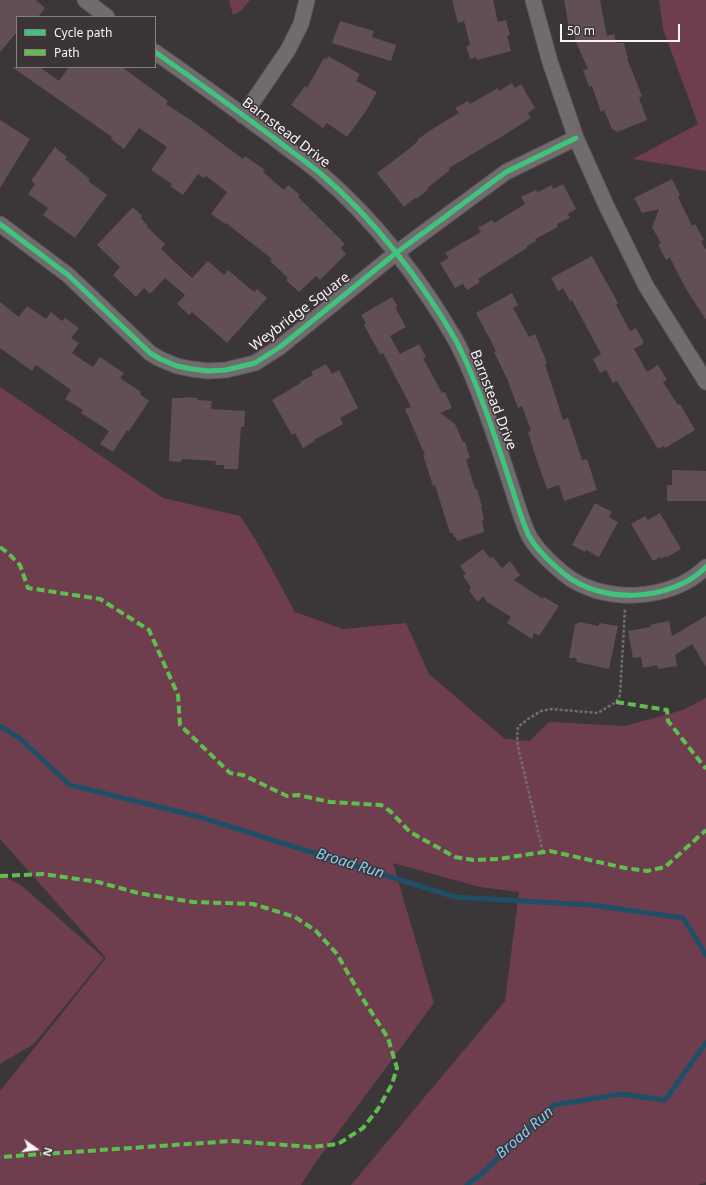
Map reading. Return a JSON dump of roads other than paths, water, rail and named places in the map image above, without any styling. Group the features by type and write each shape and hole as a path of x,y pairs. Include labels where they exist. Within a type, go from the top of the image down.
{"street":[{"path":"85,0 106,16"},
{"path":"243,116 288,50 301,24 307,0"},
{"path":"533,0 550,62 576,138 606,205 646,286 706,382"},
{"name":"Barnstead Drive","path":"156,53 320,173 363,214 396,253 431,301 456,341 477,386 493,428 519,510 530,537 546,558 565,575 583,586 604,593 626,595 660,592 681,585 699,574 706,567"},
{"name":"Weybridge Square","path":"0,224 68,275 150,353 177,366 208,371 226,370 255,362 280,347 396,253 506,172 576,138"}],"waterway":[{"name":"Broad Run","path":"0,726 18,737 70,785 196,816 455,897 591,905 683,918 706,955"},
{"name":"Broad Run","path":"467,1185 480,1175 554,1105 621,1094 665,1100 706,1043"}]}
